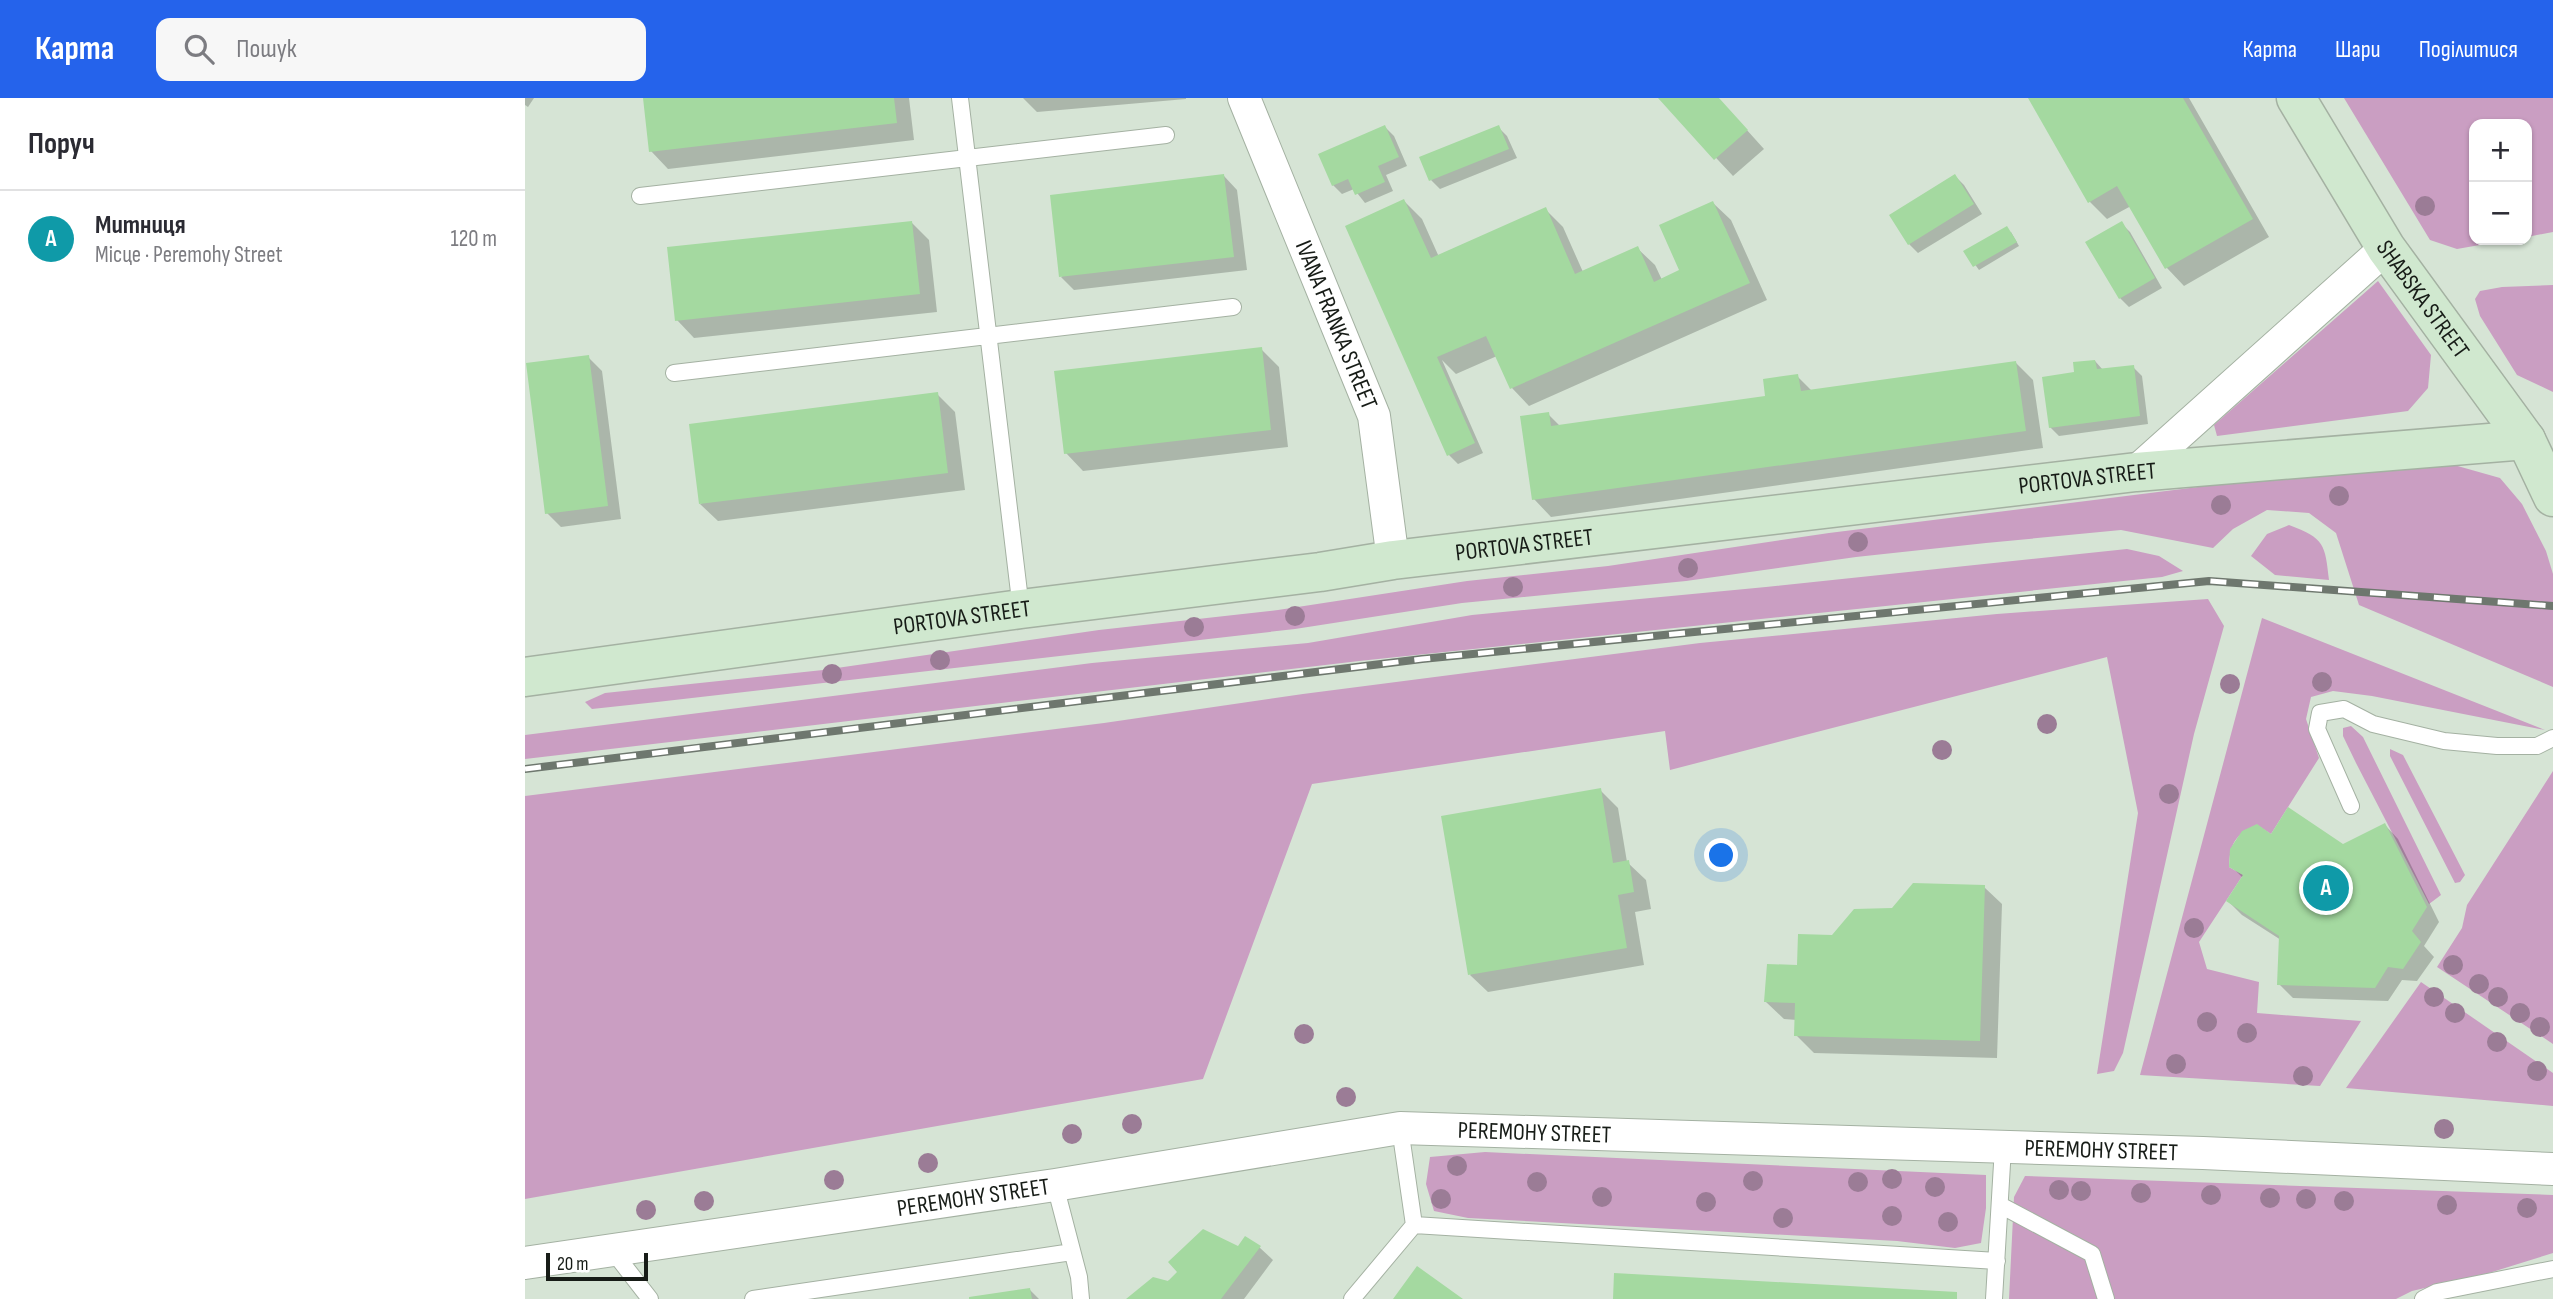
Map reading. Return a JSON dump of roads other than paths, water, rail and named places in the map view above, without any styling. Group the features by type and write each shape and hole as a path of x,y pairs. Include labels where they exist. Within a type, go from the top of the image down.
{"main road":[{"name":"SHABSKA STREET","path":"2296,98 2386,248 2526,440 2553,497"},
{"name":"PORTOVA STREET","path":"525,677 1393,560 2136,472 2526,440"}],"street":[{"name":"IVANA FRANKA STREET","path":"1244,98 1374,416 1393,560"},
{"path":"2136,472 2386,248"},
{"name":"PEREMOHY STREET","path":"525,1263 1055,1185 1400,1128 2203,1153 2553,1169"}],"lane":[{"path":"960,98 1021,609"},
{"path":"641,195 1166,135"},
{"path":"674,373 1233,307"},
{"path":"2351,806 2317,729 2321,713 2344,709 2373,724 2444,741 2497,746 2537,746 2553,738"},
{"path":"1352,1299 1414,1226 1400,1128"},
{"path":"1994,1299 2003,1147"},
{"path":"1055,1185 1079,1277 1080,1299"},
{"path":"2000,1205 2092,1254 2106,1299"},
{"path":"1414,1226 1997,1261"},
{"path":"612,1250 650,1299"},
{"path":"753,1299 1072,1252"},
{"path":"2423,1299 2437,1292 2553,1269"}],"railway":[{"path":"525,769 1422,659 2209,581 2553,606"}],"place":[{"name":"Митниця","path":"2326,888"}]}
